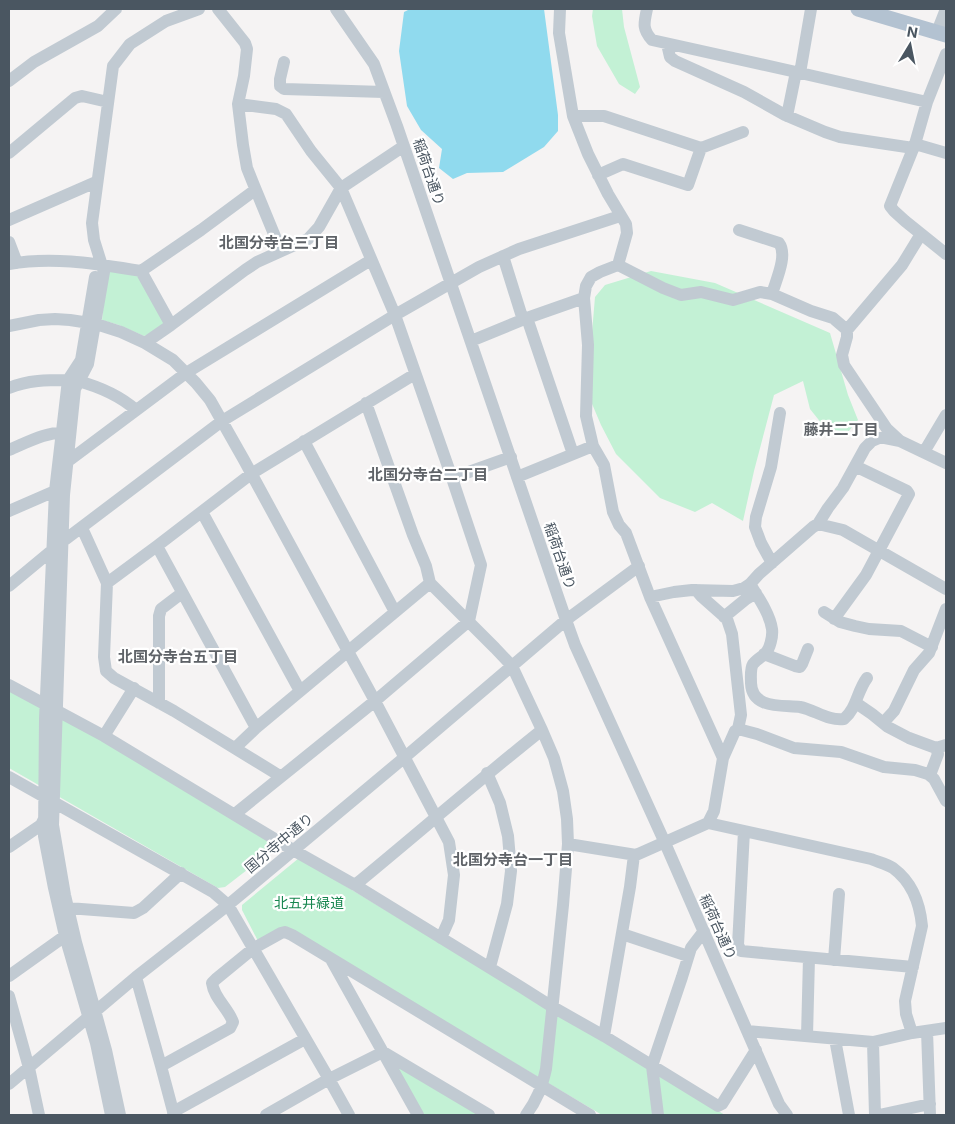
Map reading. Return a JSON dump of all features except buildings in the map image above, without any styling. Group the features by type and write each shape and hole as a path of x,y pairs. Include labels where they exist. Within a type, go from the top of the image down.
{"main road":[{"path":"858,9 942,33"}],"street":[{"path":"9,81 34,62 98,26 116,9"},
{"path":"102,264 94,240 92,223 113,66 130,44 166,21 199,9"},
{"path":"218,9 246,45 244,76 238,104 243,145 247,168 281,251"},
{"name":"稲荷台通り","path":"336,9 374,64 575,644 665,842 781,1110 787,1115"},
{"path":"560,9 560,32 573,116 598,175 626,224 627,233 618,265"},
{"path":"647,9 644,22 645,33 652,40 927,102"},
{"path":"787,116 811,9"},
{"path":"942,33 946,9"},
{"path":"667,44 670,57 675,61 744,92 787,116 840,137 914,146 946,153"},
{"path":"946,54 927,102 914,146 890,206 946,254"},
{"path":"284,62 280,86 284,89 384,92"},
{"path":"9,153 75,98 82,96 108,102"},
{"path":"234,814 375,701 469,621 481,565 395,316 341,188 311,151 286,114 276,109 238,104"},
{"path":"573,116 604,116 701,148 743,132"},
{"path":"145,343 245,270 308,239 319,227 341,188 404,146"},
{"path":"598,175 623,164 688,185 701,148"},
{"path":"9,220 96,182"},
{"path":"9,242 13,263 55,260 78,261 141,271 255,190"},
{"path":"9,586 62,542 222,421 395,316 479,266 519,249 620,216"},
{"path":"739,230 778,243 782,248 781,264 772,294"},
{"path":"900,441 887,429 844,365 842,355 847,330 902,265 921,234"},
{"path":"503,256 573,454"},
{"path":"67,462 186,373 371,260"},
{"path":"102,264 96,270 91,323 81,360 73,380 66,433 55,491 52,552 49,799 68,908 92,1014 111,1115"},
{"path":"723,758 650,597 626,533 619,525 613,512 604,465 594,446 586,416 588,345 584,298 586,286 591,277 618,265 662,288 681,295 701,292 733,300 760,292 772,294 810,311 833,318 847,330"},
{"path":"141,271 172,325"},
{"path":"471,341 584,298"},
{"path":"9,326 39,320 63,320 91,323 121,332 145,343 173,360 210,400 348,651 449,842 454,874 449,920 442,938"},
{"path":"107,583 251,474 415,374"},
{"path":"9,388 30,382 73,380 109,391 126,401 136,410"},
{"path":"366,403 413,536 426,566 430,583 512,666 554,758 563,791 568,844 546,1069 542,1087 526,1115"},
{"path":"772,562 761,543 755,527 756,517 771,467 780,413"},
{"path":"924,452 946,415"},
{"path":"9,450 42,436 66,433"},
{"path":"51,707 67,462 66,433"},
{"path":"724,617 746,599 753,589 759,574 818,524 843,488 865,448 872,441 884,438 900,441 946,463"},
{"path":"304,441 395,612"},
{"path":"517,477 594,446"},
{"path":"452,478 510,457"},
{"path":"855,466 907,491 909,494 866,575 829,615 840,622 855,626 901,631 932,647"},
{"path":"9,511 55,491"},
{"path":"202,512 300,691"},
{"path":"818,524 843,530 946,589"},
{"path":"82,528 107,583 104,656 106,671 114,678 134,688 280,776"},
{"path":"157,546 256,728"},
{"name":"国分寺中通り","path":"9,1084 136,977 228,905 566,620 639,566"},
{"path":"235,748 256,728 430,583"},
{"path":"650,597 696,590 733,591 744,588 753,589"},
{"path":"753,589 766,612 772,629 767,652 754,663 752,668 752,690 760,701 767,704 803,708 838,720 844,719 856,704 862,685 867,678"},
{"path":"696,590 727,619 732,634 741,715 738,729 735,731 723,758 714,811 708,823"},
{"path":"159,703 159,616 161,609 182,593"},
{"path":"883,723 894,711 914,670 929,653 946,610"},
{"path":"764,654 800,667 808,649"},
{"path":"9,685 104,736 718,1106 722,1104 756,1050"},
{"path":"104,736 134,688"},
{"path":"856,704 888,727 909,738 941,746 930,775"},
{"path":"738,729 794,748 840,752 884,766 915,770 930,775 946,801"},
{"path":"354,886 542,730"},
{"path":"488,773 500,803 508,836 511,871 507,904 490,967"},
{"path":"9,777 181,873 213,892 228,905 349,1115"},
{"path":"9,847 41,825 49,799"},
{"path":"44,819 44,836 65,936 106,1050 120,1115"},
{"path":"568,844 636,855 708,823 871,859 892,868 907,882 917,899 921,916 922,926 905,1001 906,1014 912,1033"},
{"path":"744,831 738,945 740,951 913,968"},
{"path":"604,1036 634,855"},
{"path":"68,908 134,913 181,873"},
{"path":"834,960 839,894"},
{"path":"658,1115 652,1066 691,948 704,931"},
{"path":"161,1066 230,1028 233,1022 231,1016 213,990 212,983 254,948 285,932 590,1115"},
{"path":"622,934 688,956"},
{"path":"9,976 65,936"},
{"path":"807,1036 809,958"},
{"path":"331,959 418,1115"},
{"path":"136,977 173,1114 305,1039"},
{"path":"9,996 29,1068 39,1115"},
{"path":"748,1031 873,1042 946,1028"},
{"path":"873,1042 877,1115 930,1110 927,1031"},
{"path":"835,1039 849,1115"},
{"path":"266,1115 329,1079 383,1052"},
{"path":"383,1052 489,1115"}],"green space":[{"path":"593,9 622,9 624,27 640,87 635,94 619,84 597,46 592,16"},
{"path":"107,271 140,275 165,324 144,336 102,320"},
{"path":"651,271 715,283 830,333 848,395 858,420 848,432 826,429 810,409 803,381 774,395 743,521 712,503 695,512 660,498 616,454 587,392 595,297 605,285"},
{"name":"北五井緑道","path":"9,689 103,740 279,845 225,887 218,888 9,768"},
{"name":"北五井緑道","path":"299,858 725,1115 602,1115 285,927 258,941 242,910 242,905"},
{"path":"400,1066 482,1115 423,1115 396,1071"}],"water":[{"path":"410,9 544,9 558,115 558,131 544,147 503,172 467,173 453,179 439,168 442,149 421,130 407,106 399,51 404,12"}],"district":[{"name":"北国分寺台三丁目","path":"279,243"},
{"name":"藤井二丁目","path":"841,430"},
{"name":"北国分寺台二丁目","path":"428,475"},
{"name":"北国分寺台五丁目","path":"178,657"},
{"name":"北国分寺台一丁目","path":"513,860"}]}
